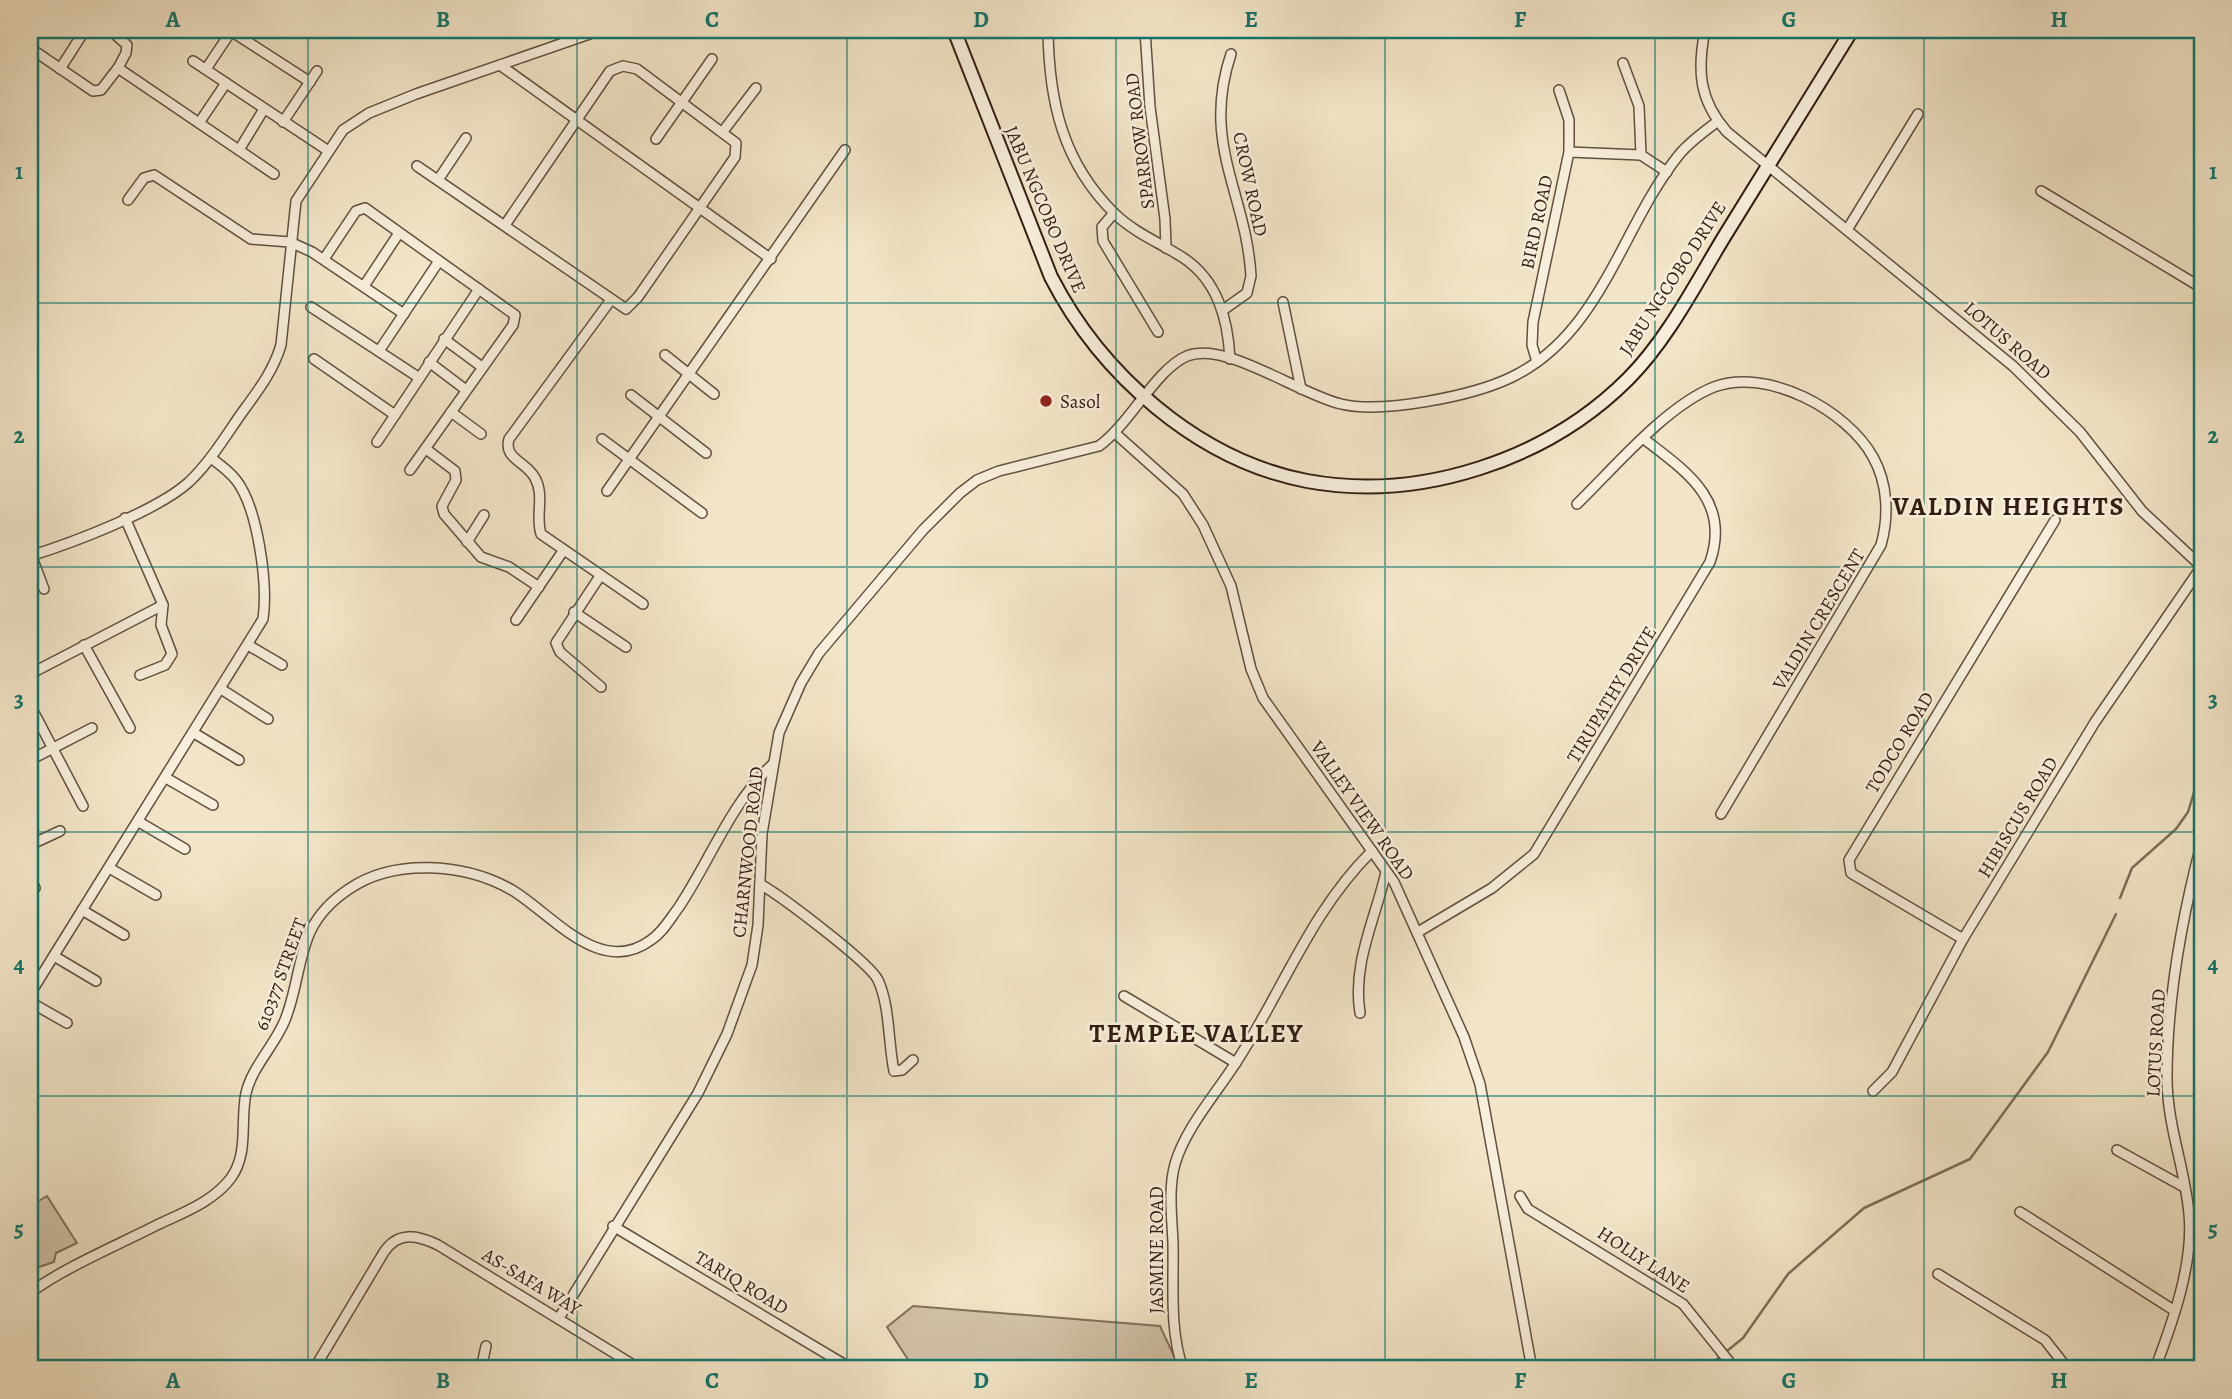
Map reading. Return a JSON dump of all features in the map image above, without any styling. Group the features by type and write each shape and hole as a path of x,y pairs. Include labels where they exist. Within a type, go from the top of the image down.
{"main road":[{"name":"JABU NGCOBO DRIVE","path":"954,30 1035,243 1060,296 1103,358 1145,397 1219,448 1272,471 1305,481 1333,485 1391,485 1438,479 1484,467 1541,442 1601,404 1630,378 1690,293 1852,30"}],"street":[{"path":"60,69 85,30"},
{"path":"30,48 95,92 103,88 126,53 127,44 110,30"},
{"path":"206,69 231,30 310,82"},
{"path":"44,589 30,554 70,543 180,489 211,458 269,375 278,356 283,326 296,201 327,150 343,130 369,113 601,30"},
{"path":"1048,30 1051,89 1060,128 1085,175 1114,213 1183,258 1201,274 1223,310 1230,359"},
{"name":"SPARROW ROAD","path":"1146,30 1150,107 1165,219 1166,248"},
{"name":"LOTUS ROAD","path":"1705,30 1700,85 1706,104 1718,121 1766,167 1979,336 2055,405 2142,511 2202,566"},
{"name":"CROW ROAD","path":"1223,310 1247,293 1251,276 1219,117 1222,81 1231,54"},
{"path":"656,139 712,59"},
{"path":"193,61 327,150"},
{"path":"1623,63 1639,106 1641,155"},
{"path":"500,65 771,259"},
{"path":"417,166 622,309 630,307 700,207 737,152 736,142 724,130 637,69 623,66 610,71 505,225"},
{"path":"118,68 274,174"},
{"path":"283,122 317,71"},
{"path":"198,122 226,83"},
{"path":"724,130 756,88"},
{"name":"BIRD ROAD","path":"1536,362 1532,345 1533,322 1569,152 1569,120 1559,90"},
{"path":"239,150 264,109"},
{"path":"1847,230 1918,114"},
{"name":"CHARNWOOD ROAD","path":"559,1318 613,1226 686,1113 727,1034 752,965 762,834 773,764 786,716 819,653 923,530 977,480 999,471 1077,454 1099,446 1116,434 1171,367 1185,357 1203,353 1230,359 1301,389 1352,406 1414,402 1470,393 1512,377 1536,362 1569,331 1589,306 1667,172 1684,149 1718,121"},
{"path":"438,180 466,138"},
{"path":"607,491 845,150"},
{"path":"1569,152 1641,155 1667,172"},
{"path":"128,200 150,174 251,239 290,242 324,259 404,314"},
{"path":"2041,191 2202,288"},
{"path":"324,259 359,208 368,209 513,312 516,319 410,470"},
{"path":"1114,213 1102,226 1103,241 1158,332"},
{"path":"364,286 399,233"},
{"path":"379,351 439,261"},
{"path":"377,442 479,289"},
{"path":"610,301 507,443 509,454 531,470 538,484 541,534 643,604"},
{"path":"1283,302 1301,389"},
{"path":"311,307 418,377"},
{"path":"444,339 482,367"},
{"path":"665,355 714,394"},
{"path":"314,359 394,415"},
{"path":"429,362 466,390"},
{"name":"VALDIN CRESCENT","path":"1577,504 1680,405 1699,394 1731,383 1760,382 1805,398 1851,429 1874,458 1885,491 1885,531 1874,562 1721,814"},
{"path":"631,395 706,453"},
{"path":"451,412 481,434"},
{"name":"VALLEY VIEW ROAD","path":"1116,434 1165,476 1192,506 1231,586 1251,669 1263,698 1386,872 1418,932 1464,1037 1480,1084 1532,1369"},
{"path":"602,439 628,461 702,513"},
{"name":"TIRUPATHY DRIVE","path":"1418,932 1492,888 1534,854 1710,562 1717,537 1716,522 1705,495 1678,465 1644,439"},
{"path":"426,449 456,471 456,480 442,506 467,542 481,557 509,567 539,587"},
{"path":"30,994 111,869 260,627 264,609 260,555 244,495 237,481 211,458"},
{"path":"467,542 484,515"},
{"path":"125,518 163,605 161,625 171,649 171,659 165,665 140,675"},
{"name":"TODCO ROAD","path":"1963,939 1852,873 1849,860 2055,520"},
{"path":"516,620 563,551"},
{"name":"HIBISCUS ROAD","path":"1873,1091 1892,1072 1963,939 2095,723 2202,566"},
{"path":"600,576 556,639 556,646 601,687"},
{"path":"30,674 163,605"},
{"path":"575,612 626,648"},
{"path":"84,645 130,728"},
{"path":"248,645 282,665"},
{"path":"221,689 268,719"},
{"path":"30,705 83,806"},
{"path":"30,760 92,728"},
{"path":"194,733 239,760"},
{"name":"610377 STREET","path":"30,1293 201,1204 230,1179 242,1154 247,1088 284,1022 310,931 346,891 376,875 393,871 432,869 475,875 515,892 590,946 611,951 637,949 661,932 693,885 736,806 773,764"},
{"path":"166,778 213,805"},
{"path":"139,822 185,849"},
{"path":"30,845 61,831"},
{"name":"LOTUS ROAD","path":"2155,1369 2175,1311 2189,1231 2184,1187 2168,1103 2168,1051 2178,958 2202,841"},
{"name":"JASMINE ROAD","path":"1183,1369 1173,1320 1172,1176 1184,1143 1236,1063 1289,965 1339,887 1372,851"},
{"path":"111,869 156,895"},
{"path":"1360,1013 1356,987 1359,967 1386,872"},
{"path":"30,878 35,888"},
{"path":"760,884 787,900 870,968 883,999 894,1070 899,1072 913,1060"},
{"path":"82,911 124,935"},
{"path":"54,956 96,981"},
{"path":"1124,996 1236,1063"},
{"path":"30,1002 67,1023"},
{"path":"2117,1150 2184,1187"},
{"name":"HOLLY LANE","path":"1520,1196 1528,1209 1677,1299 1735,1369"},
{"path":"2020,1212 2175,1311"},
{"name":"TARIQ ROAD","path":"613,1226 852,1369"},
{"name":"AS-SAFA WAY","path":"314,1369 384,1252 400,1238 416,1237 438,1245 559,1318 635,1368"},
{"path":"1938,1274 2045,1340 2065,1369 2106,1369"},
{"path":"481,1369 485,1346"}],"shaded area":[{"path":"47,1196 77,1243 56,1253 54,1262 30,1270 30,1206"},
{"path":"913,1306 1160,1326 1180,1369 914,1369 887,1327"}],"waterway":[{"path":"2120,898 2132,868 2176,829 2188,812 2202,766"},
{"path":"1705,1369 1743,1338 1788,1274 1864,1208 1970,1159 2048,1052 2116,914"}],"place":[{"name":"Sasol","path":"1046,401"}],"district":[{"name":"VALDIN HEIGHTS","path":"2009,506"},
{"name":"TEMPLE VALLEY","path":"1197,1033"}]}
